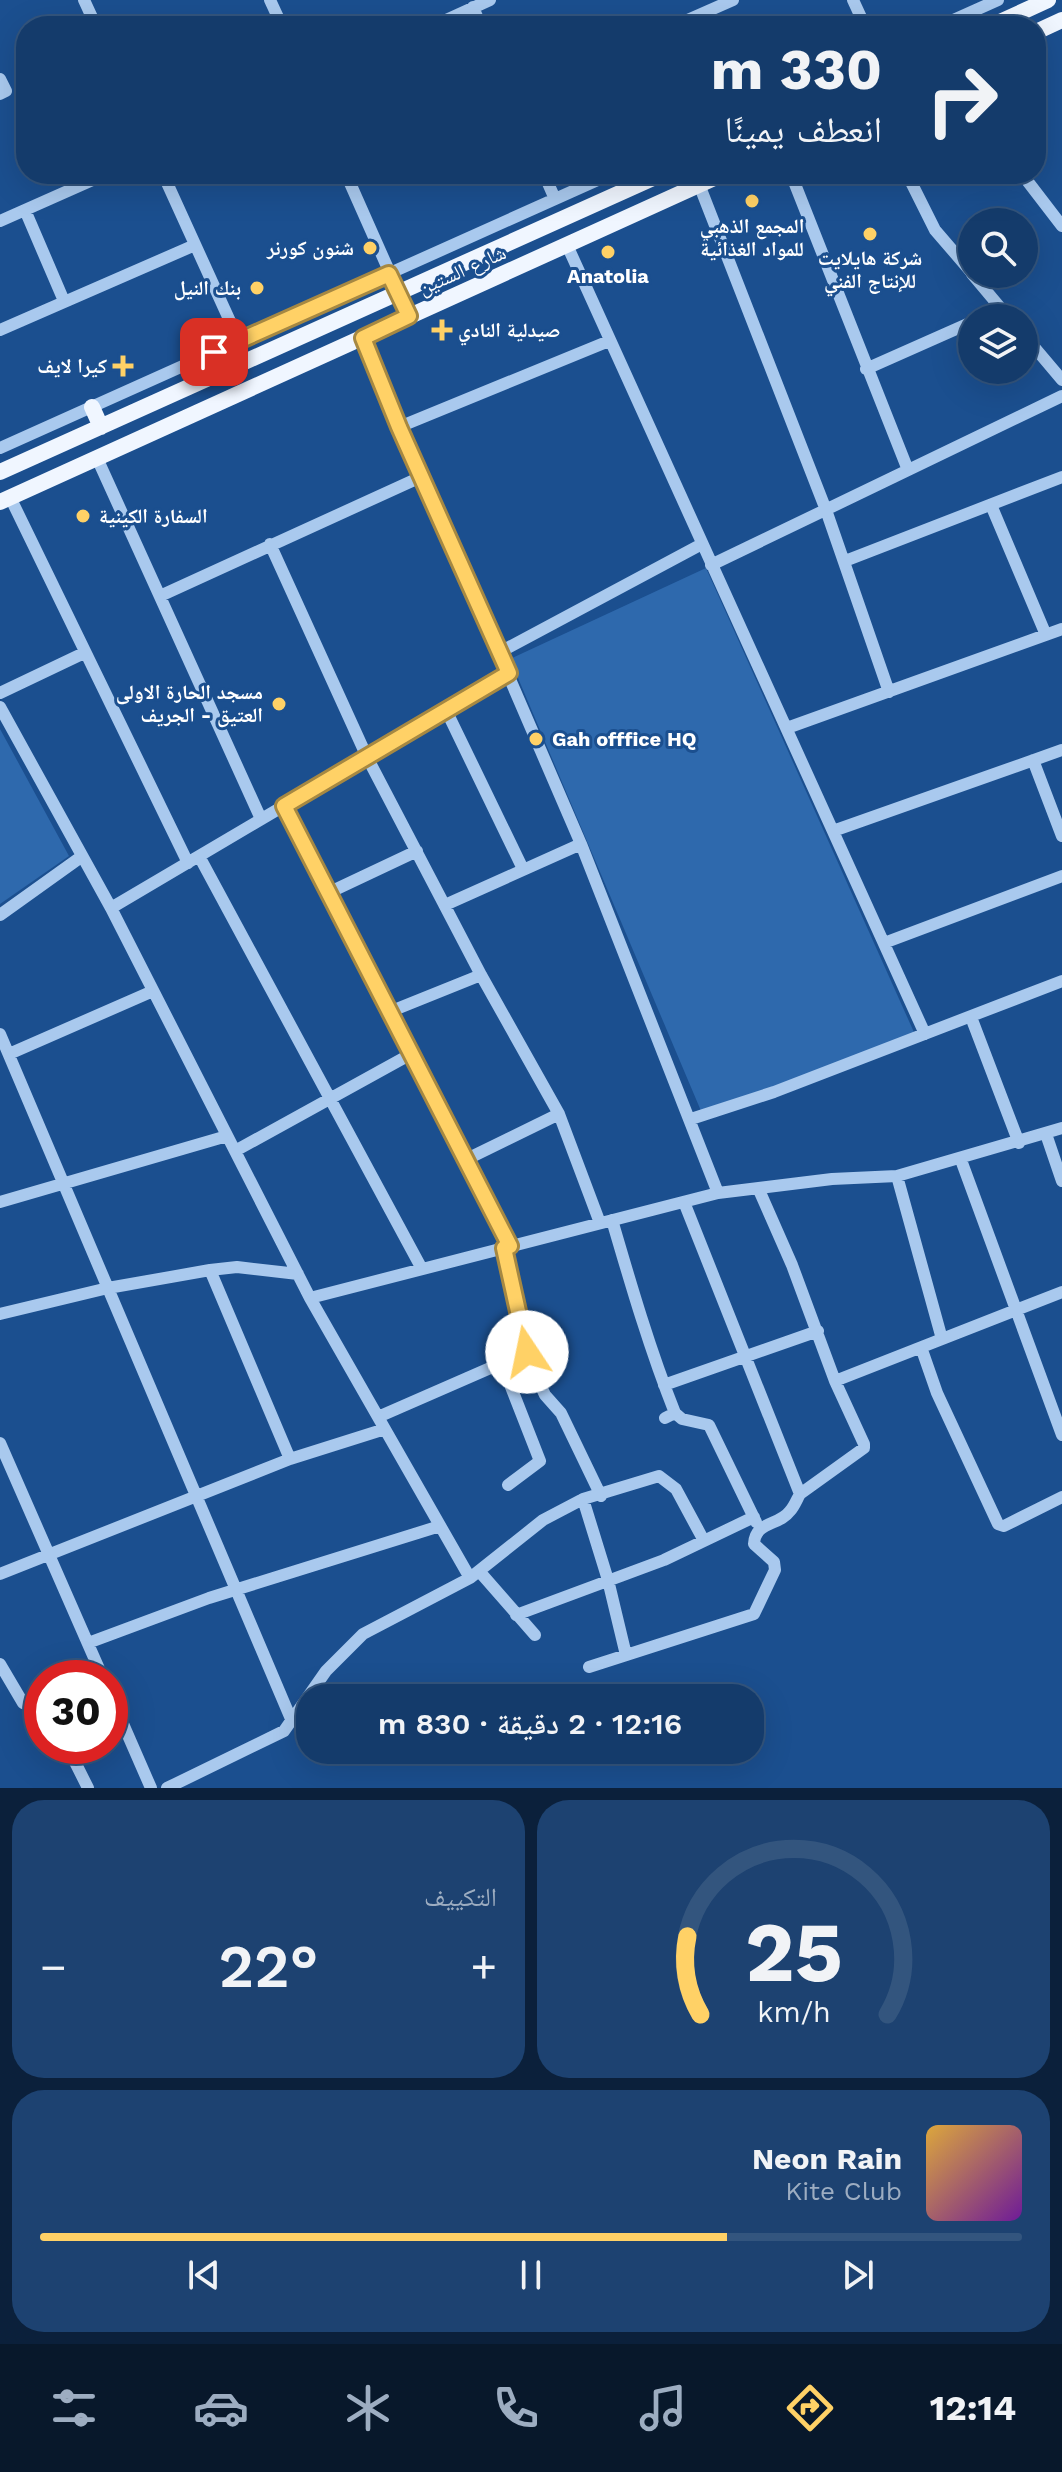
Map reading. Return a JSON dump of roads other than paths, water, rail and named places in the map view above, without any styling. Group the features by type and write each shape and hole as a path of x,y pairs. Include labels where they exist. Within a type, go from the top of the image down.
{"main road":[{"path":"1014,16 1050,0 1060,25"},
{"name":"شارع الستين","path":"0,472 640,184"},
{"name":"شارع الستين","path":"5,500 567,245 687,184"},
{"path":"92,407 101,427"}],"street":[{"path":"454,16 490,0"},
{"path":"697,16 733,0"},
{"path":"962,16 998,0"},
{"path":"473,7 477,16"},
{"path":"0,79 6,91 0,94"},
{"path":"0,221 84,184"},
{"path":"168,184 239,341"},
{"path":"350,184 409,316"},
{"path":"548,184 555,199"},
{"path":"0,448 589,184"},
{"path":"699,184 826,510 889,692"},
{"path":"795,184 908,470"},
{"path":"912,184 935,230 958,257"},
{"path":"1030,184 1062,226"},
{"path":"25,210 64,301"},
{"path":"0,330 195,245"},
{"path":"567,245 925,1034"},
{"path":"984,288 997,304"},
{"path":"866,369 958,328"},
{"path":"363,338 581,844 718,1193"},
{"path":"399,427 609,341"},
{"path":"1038,352 1062,380"},
{"path":"711,565 1062,396"},
{"path":"97,458 261,819"},
{"path":"160,596 423,476"},
{"path":"845,561 1062,477"},
{"path":"5,500 194,859 330,1098 422,1269"},
{"path":"991,505 1046,635"},
{"path":"270,544 367,757 481,975 559,1114 634,1284 640,1319 664,1385 670,1415 709,1425 757,1522 754,1544 774,1562 775,1570 754,1614 589,1667"},
{"path":"500,652 702,544"},
{"path":"787,728 1062,629"},
{"path":"0,693 84,653"},
{"path":"111,908 509,673"},
{"path":"0,707 111,908 310,1298 440,1526 475,1575 535,1635"},
{"path":"446,710 523,869"},
{"path":"833,831 1062,750"},
{"path":"1033,760 1062,836"},
{"path":"284,806 507,1247 527,1352 540,1386 561,1413 601,1496"},
{"path":"445,905 581,844"},
{"path":"328,893 417,851"},
{"path":"0,915 81,857"},
{"path":"884,943 1062,876"},
{"path":"389,1012 481,975"},
{"path":"691,1119 774,1092 1062,981"},
{"path":"9,1054 153,991"},
{"path":"971,1017 1019,1143"},
{"path":"0,1034 291,1719"},
{"path":"235,1151 411,1054"},
{"path":"465,1160 559,1114"},
{"path":"310,1298 718,1193 832,1179 897,1176 961,1160 1062,1128"},
{"path":"1046,1134 1062,1181"},
{"path":"0,1202 227,1136"},
{"path":"961,1160 1062,1435"},
{"path":"897,1176 942,1339"},
{"path":"516,1615 664,1560 703,1539 789,1513 800,1494 864,1448 861,1434 835,1381 818,1331 759,1190"},
{"path":"684,1202 800,1494"},
{"path":"0,1314 108,1288 210,1270 237,1267 298,1274"},
{"path":"210,1270 290,1459"},
{"path":"835,1381 922,1350 942,1339 1062,1292"},
{"path":"664,1385 818,1331"},
{"path":"922,1350 937,1393 998,1524 1004,1526 1062,1497"},
{"path":"0,1574 381,1423 527,1352"},
{"path":"502,1364 540,1461 508,1485"},
{"path":"0,1443 95,1660"},
{"path":"167,1788 284,1731 326,1671 363,1634 475,1575 543,1520 583,1499 659,1476 676,1489 703,1539"},
{"path":"583,1499 608,1580 626,1655"},
{"path":"88,1643 209,1598 237,1592 440,1526"},
{"path":"0,1664 24,1704"},
{"path":"128,1735 151,1788"},
{"path":"76,1764 88,1788"}],"place":[{"name":"المجمع الذهبي للمواد الغذائية","path":"752,201"},
{"name":"شركة هايلايت للإنتاج الفني","path":"870,234"},
{"name":"شنون كورنر","path":"370,248"},
{"name":"Anatolia","path":"608,252"},
{"name":"بنك النيل","path":"257,288"},
{"name":"صيدلية النادي","path":"442,330"},
{"name":"كيرا لايف","path":"123,366"},
{"name":"السفارة الكينية","path":"83,516"},
{"name":"مسجد الحارة الاولى العتيق - الجريف","path":"279,704"},
{"name":"Gah offfice HQ","path":"536,739"}]}
